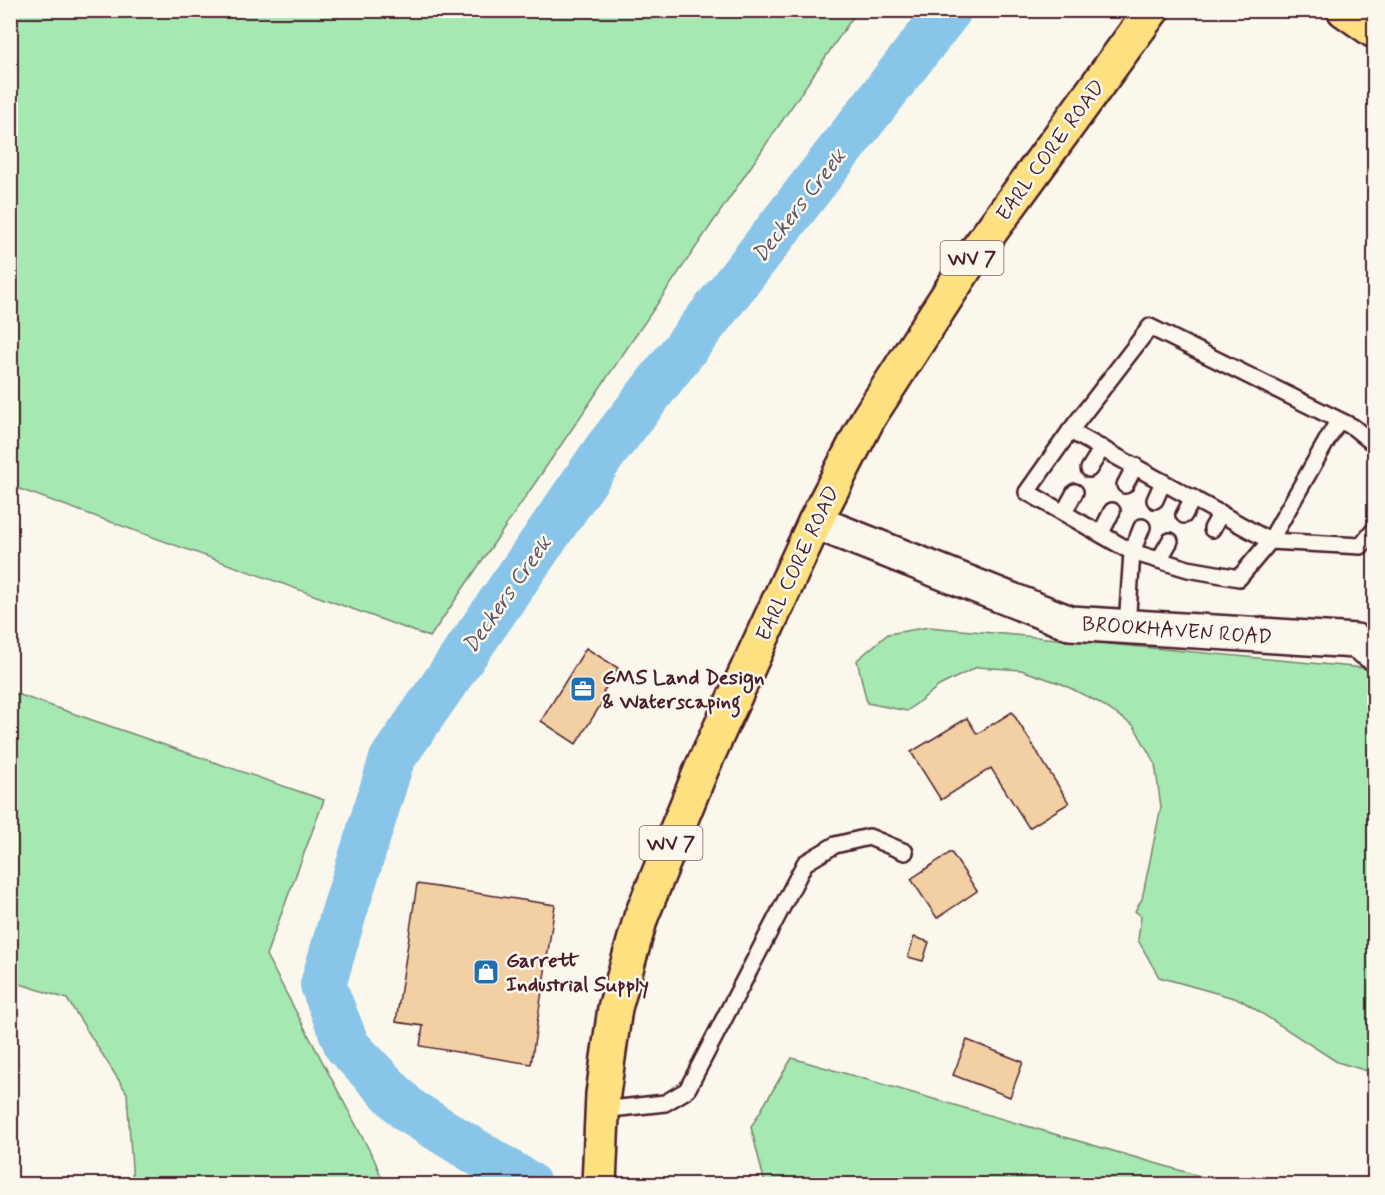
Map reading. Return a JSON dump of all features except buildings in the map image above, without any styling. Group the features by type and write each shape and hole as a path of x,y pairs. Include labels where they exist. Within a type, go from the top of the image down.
{"main road":[{"name":"EARL CORE ROAD","path":"600,1185 603,1094 615,1008 641,917 702,768 815,522 869,417 971,259 1152,10"},
{"path":"1344,10 1374,31"}],"street":[{"name":"BROOKHAVEN ROAD","path":"815,522 1070,623 1368,643"}],"lane":[{"path":"1338,421 1270,541 1239,578 1188,569 1132,552 1027,492 1070,431 1150,327 1353,428 1374,444"},
{"path":"1070,431 1270,541 1361,546 1374,531"},
{"path":"1089,469 1102,448"},
{"path":"1125,485 1135,466"},
{"path":"1155,500 1163,482"},
{"path":"1064,512 1075,492"},
{"path":"1184,515 1193,498"},
{"path":"1101,533 1112,511"},
{"path":"1212,529 1221,513"},
{"path":"1127,627 1132,552 1142,527"},
{"path":"1159,560 1170,541"},
{"path":"1188,569 1196,555"},
{"path":"602,1110 665,1103 687,1090 805,863 835,845 869,837 905,852"}],"green space":[{"path":"10,11 857,11 430,637 11,486"},
{"path":"929,627 1374,669 1374,1073 1337,1062 1241,1000 1159,977 1138,940 1141,916 1135,911 1142,899 1161,807 1155,764 1134,726 1098,702 1062,684 1021,670 977,667 939,686 907,711 867,703 857,660 888,634"},
{"path":"11,692 324,800 266,955 375,1161 384,1184 133,1184 127,1093 67,999 11,981"},
{"path":"792,1058 1227,1184 765,1184 751,1127"}],"waterway":[{"name":"Deckers Creek","path":"528,1184 408,1110 347,1046 323,985 392,759 606,450 949,10"}],"place":[{"name":"GMS Land Design & Waterscaping","path":"583,689"},
{"name":"Garrett Industrial Supply","path":"486,972"}]}
